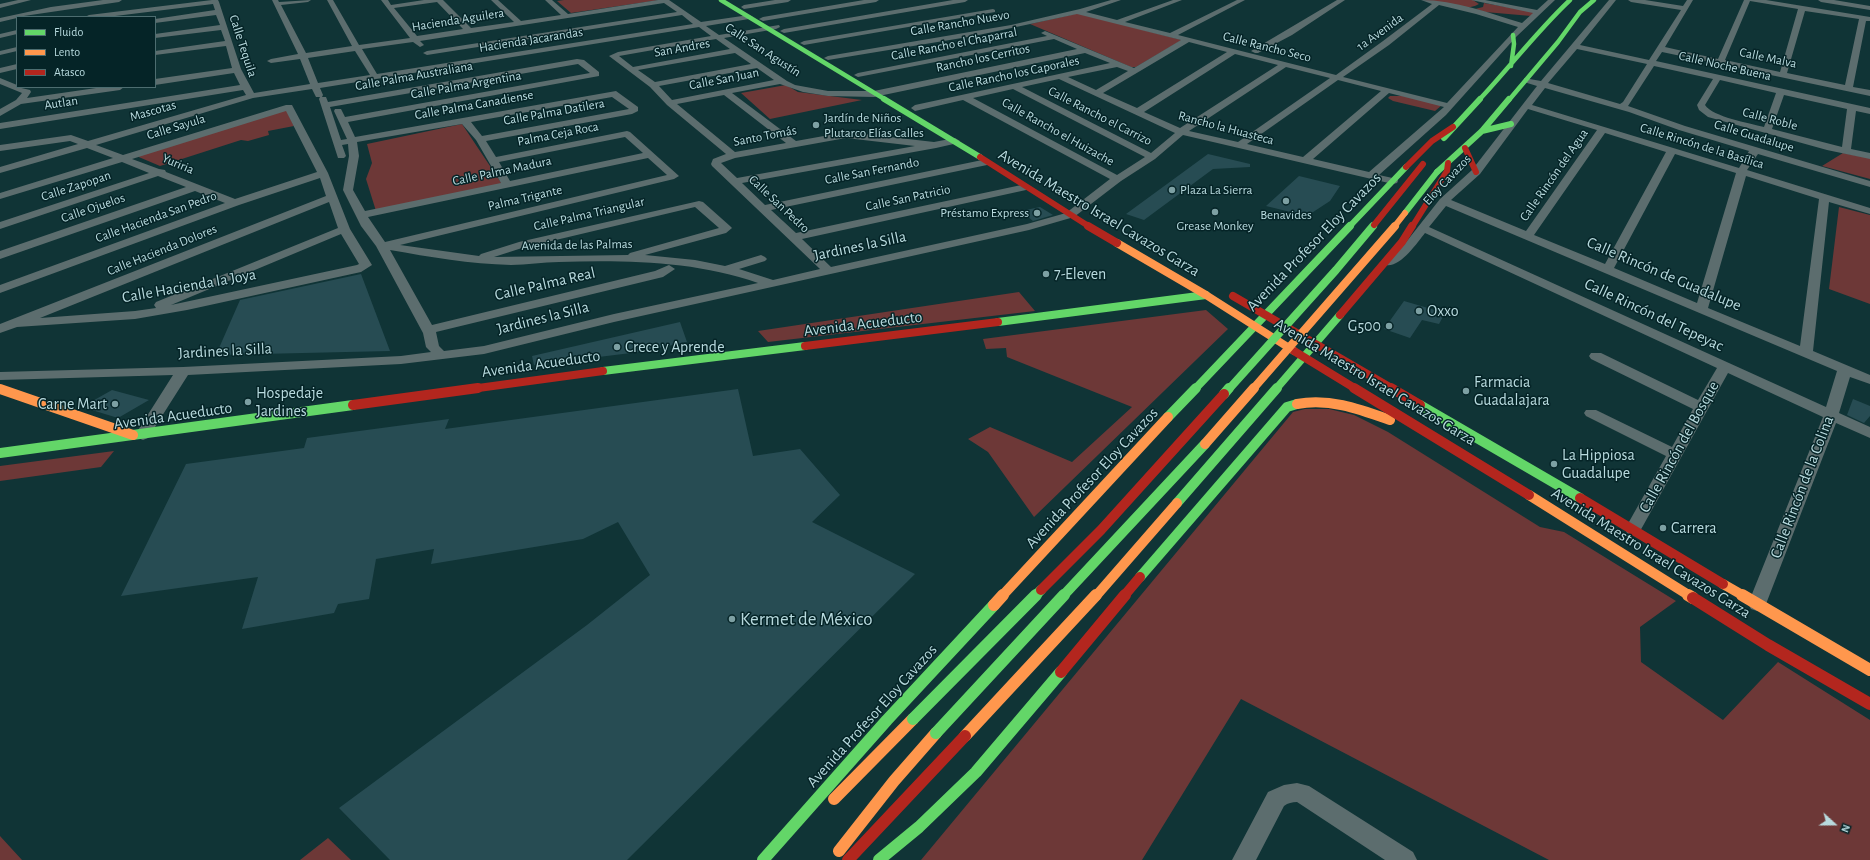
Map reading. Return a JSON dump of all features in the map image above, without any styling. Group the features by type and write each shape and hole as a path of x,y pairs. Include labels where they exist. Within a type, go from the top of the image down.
{"main road":[{"name":"Avenida Maestro Israel Cavazos Garza","path":"721,0 874,94 955,141 1026,187 1079,209 1206,295 1303,357 1452,447 1681,589 1761,641 1870,704"},
{"name":"Avenida Maestro Israel Cavazos Garza","path":"734,0 828,58 1002,160"},
{"name":"Avenida Profesor Eloy Cavazos","path":"829,804 1100,530 1336,270 1401,193 1456,124 1511,66 1552,17 1570,0"},
{"path":"832,860 894,781 936,733 1188,464 1374,251 1437,172 1482,131 1566,32 1580,12 1594,0"},
{"path":"1552,17 1607,8"},
{"path":"1538,12 1552,17 1563,26 1566,32"},
{"path":"1511,66 1514,44 1513,35"},
{"path":"1513,96 1527,106"},
{"path":"1429,126 1456,124"},
{"name":"Avenida Profesor Eloy Cavazos","path":"763,860 893,714 1174,411 1206,384 1266,314 1432,141 1456,124"},
{"path":"1482,131 1511,124"},
{"path":"1465,148 1476,172"},
{"path":"848,860 1079,615 1381,268 1402,242 1447,171 1448,163"},
{"path":"1325,253 1329,264 1345,271 1362,274 1381,268"},
{"path":"1308,271 1327,271 1347,276 1362,290"},
{"name":"Avenida Maestro Israel Cavazos Garza","path":"1223,290 1633,529 1870,670"},
{"name":"Avenida Acueducto","path":"0,453 139,436 540,378 960,327 1206,295"},
{"path":"3,390 139,436"},
{"path":"1213,395 1225,402 1240,405 1254,404 1265,401"},
{"path":"879,860 919,827 976,772 1173,538 1287,407 1298,403 1315,402 1354,408 1396,423 1452,447"},
{"path":"1174,411 1193,410 1207,413 1221,420 1229,429 1230,440"},
{"path":"69,425 76,414"},
{"path":"26,450 56,434"},
{"path":"1681,589 1717,602"},
{"path":"769,860 808,824"}],"street":[{"path":"0,6 28,0"},
{"path":"19,16 51,9 119,0"},
{"path":"308,0 276,2 323,98 341,156"},
{"path":"330,0 375,77"},
{"path":"384,0 438,67"},
{"path":"390,7 438,0 468,30"},
{"path":"494,0 519,23"},
{"path":"548,0 567,16"},
{"name":"Hacienda Aguilera","path":"271,61 665,0"},
{"name":"Calle San Agustín","path":"665,0 790,86 804,90 856,94 874,94 886,91"},
{"path":"744,7 788,0"},
{"path":"763,19 876,0"},
{"path":"1105,0 1115,1"},
{"path":"1118,22 1179,0"},
{"path":"1170,36 1242,0"},
{"path":"1255,51 1342,0"},
{"path":"1424,0 1478,12 1523,26"},
{"path":"1458,7 1479,4 1473,0"},
{"path":"1473,0 1538,12"},
{"path":"1371,176 1443,113 1513,35 1552,0"},
{"name":"Eloy Cavazos","path":"1381,268 1396,258 1423,228 1444,201 1476,172 1511,124 1613,0"},
{"path":"1631,0 1684,8"},
{"path":"1626,107 1690,0"},
{"path":"1721,61 1747,0"},
{"path":"1753,0 1866,19 1849,88"},
{"path":"1821,0 1870,8"},
{"path":"97,16 216,1"},
{"name":"Calle Tequila","path":"216,1 229,43 235,70 244,87 252,96"},
{"name":"Calle Rancho Nuevo","path":"828,58 1024,24 1078,12 1115,1"},
{"path":"733,155 670,103 653,85 633,69 614,57 614,55 765,28 780,29 971,2 996,12 804,43"},
{"path":"39,3 51,9"},
{"name":"1a Avenida","path":"1239,146 1386,43 1438,3"},
{"path":"1783,74 1802,8"},
{"path":"156,21 219,12"},
{"name":"Calle Rancho Seco","path":"1078,12 1450,106"},
{"path":"1478,12 1538,12"},
{"path":"427,53 684,13"},
{"path":"0,20 16,17"},
{"name":"Hacienda Jacarandas","path":"323,98 375,77 749,17"},
{"path":"1012,19 1136,71"},
{"path":"156,36 224,28"},
{"path":"0,36 16,32"},
{"name":"Calle Rancho el Chaparral","path":"858,75 1055,37"},
{"path":"1098,92 1187,40"},
{"path":"156,53 229,43"},
{"name":"Calle Noche Buena","path":"1575,46 1870,111"},
{"path":"0,53 16,49"},
{"name":"Calle Malva","path":"1661,49 1870,93"},
{"name":"San Andres","path":"633,69 736,50"},
{"name":"Rancho los Cerritos","path":"886,91 1086,50"},
{"path":"1139,111 1234,52"},
{"name":"Calle Palma Australiana","path":"323,98 578,61"},
{"name":"Calle Palma Argentina","path":"342,120 596,74 578,61"},
{"name":"Calle Rancho los Caporales","path":"915,108 1118,64"},
{"path":"653,85 759,65"},
{"path":"1079,209 1117,179 1152,157 1181,132 1283,65"},
{"path":"0,71 16,66"},
{"path":"156,82 235,70"},
{"name":"Rancho la Huasteca","path":"1061,77 1098,92 1181,132 1393,181"},
{"name":"Calle Roble","path":"1718,77 1701,105 1702,108 1720,119 1846,152 1870,156"},
{"path":"2,81 16,78"},
{"name":"Calle Guadalupe","path":"1528,78 1626,107 1682,128 1870,184"},
{"path":"2,81 16,87"},
{"name":"Calle San Juan","path":"670,103 783,81"},
{"name":"Autlan","path":"0,126 244,87"},
{"name":"Calle Rancho el Carrizo","path":"1015,87 1152,157"},
{"path":"0,113 19,102 26,94 26,91 19,88"},
{"path":"19,102 113,88"},
{"path":"1305,161 1386,91"},
{"path":"1768,131 1781,91"},
{"path":"725,92 794,144"},
{"name":"Calle Palma Canadiense","path":"338,143 614,94 635,109 634,110"},
{"name":"Mascotas","path":"0,170 252,96 323,98"},
{"path":"323,98 342,120 352,140 354,156 348,190 428,330 433,347 441,355"},
{"name":"Calle Rancho el Huizache","path":"966,98 1117,179"},
{"path":"1376,99 1391,102"},
{"name":"Calle Rincón de la Basílica","path":"1527,106 1870,211"},
{"name":"Calle Sayula","path":"0,196 122,157 289,107 323,173"},
{"path":"1846,152 1852,107"},
{"name":"Calle Palma Datilera","path":"480,139 634,110"},
{"path":"1428,110 1443,113"},
{"path":"464,120 480,139 494,160 507,184"},
{"name":"Calle Rincón del Agua","path":"1528,236 1602,130"},
{"name":"Palma Ceja Roca","path":"494,160 628,135 650,155"},
{"name":"Santo Tomás","path":"718,159 846,135 936,145"},
{"name":"Yuriria","path":"0,148 66,137 161,172 235,203"},
{"path":"733,182 955,141"},
{"path":"1802,164 1830,148"},
{"path":"1608,269 1672,150"},
{"path":"1702,308 1742,171 1755,150"},
{"name":"Palma Trigante","path":"384,251 673,177 674,175 650,155"},
{"name":"Calle Palma Madura","path":"361,215 650,155"},
{"name":"Calle San Pedro","path":"718,159 716,164 733,182 795,237 827,270"},
{"name":"Calle San Fernando","path":"764,208 987,162"},
{"name":"Calle Zapopan","path":"0,226 161,172"},
{"path":"135,315 344,229 334,197 323,173"},
{"name":"Calle Hacienda San Pedro","path":"0,290 235,203 323,173"},
{"name":"Calle Ojuelos","path":"0,255 196,187"},
{"name":"Calle San Patricio","path":"795,237 1026,187"},
{"name":"Calle Hacienda Dolores","path":"0,329 334,197"},
{"path":"1806,353 1824,197"},
{"name":"Calle Rincón de Guadalupe","path":"1444,201 1702,308 1870,380"},
{"name":"Calle Palma Triangular","path":"472,264 519,245 698,204 726,229 644,252 628,261"},
{"name":"Jardines la Silla","path":"0,376 183,371 402,360 484,350 614,318 771,284 827,270 1029,227 1079,209"},
{"name":"Calle Rincón del Tepeyac","path":"1423,228 1870,433"},
{"name":"Calle Hacienda la Joya","path":"17,323 135,315 239,296 365,267 366,265 344,229"},
{"name":"Avenida de las Palmas","path":"384,251 415,262 472,264 512,268 628,261 725,269 771,284"},
{"path":"725,269 761,259"},
{"name":"Avenida de las Palmas","path":"628,261 728,279 758,286"},
{"name":"Calle Palma Real","path":"428,330 659,274 669,269"},
{"path":"1596,356 1701,407"},
{"name":"Calle Rincón del Bosque","path":"1633,529 1725,366"},
{"name":"Calle Rincón de la Colina","path":"1757,604 1831,416 1845,369"},
{"path":"139,436 183,371"},
{"path":"1591,412 1674,454"},
{"path":"1244,860 1276,799 1285,794 1301,793 1405,860"}],"shaded area":[{"path":"660,0 571,13 557,1"},
{"path":"1423,0 1473,0 1479,4 1466,8"},
{"path":"1484,3 1535,12 1531,16 1485,12 1475,9 1483,7"},
{"path":"1079,13 1182,40 1136,67 1131,67 1030,24"},
{"path":"786,85 798,92 862,100 770,119 741,93"},
{"path":"1390,96 1403,96 1442,105 1435,111 1393,101 1388,98"},
{"path":"286,109 294,126 268,131 269,135 248,141 241,140 160,166 134,155"},
{"path":"462,124 502,184 376,211 366,179 372,163 367,144"},
{"path":"1843,153 1870,158 1870,179 1822,166"},
{"path":"1839,207 1870,215 1870,304 1829,289"},
{"path":"1019,292 1035,311 768,342 758,331"},
{"path":"1206,310 1228,329 1034,517 988,452 968,439 990,427 1072,462 1132,407 1007,357 1006,348 986,349 983,339"},
{"path":"1305,409 1329,409 1354,415 1388,432 1540,527 1564,532 1676,601 1640,627 1641,662 1723,720 1778,662 1870,720 1870,860 1549,860 1241,699 1142,860 921,860 1293,412"},
{"path":"114,451 101,467 0,481 0,466"},
{"path":"0,836 22,860 0,860"},
{"path":"328,838 351,860 300,860"}],"building":[{"name":"Plaza La Sierra","path":"1208,154 1250,164 1250,167 1213,169 1144,220 1126,214"},
{"path":"1299,176 1340,186 1330,201 1307,216 1266,206"},
{"name":"Préstamo Express","path":"1040,207 1053,215 1033,221 1021,211"},
{"path":"361,274 390,351 216,355 240,300"},
{"path":"1404,301 1445,313 1439,324 1422,320 1410,338 1384,329"},
{"name":"Crece y Aprende","path":"680,322 687,342 639,352 534,365 532,356"},
{"name":"Kermet de México","path":"738,389 753,456 800,449 840,495 812,522 915,574 627,860 390,860 339,808 587,625 650,575 618,522 583,539 431,564 434,549 376,559 369,599 338,604 334,613 242,629 258,577 121,596 186,464 304,448 307,438 449,419 445,429"},
{"name":"Carne Mart","path":"112,390 149,400 118,418 82,407"},
{"path":"1853,399 1870,406 1870,416 1864,423 1847,415"}],"traffic: fast":[{"path":"721,0 980,157"},
{"path":"1444,138 1511,66 1552,17 1570,0"},
{"path":"1437,172 1482,131 1558,42 1580,12 1594,0"},
{"path":"1511,66 1514,44 1513,35"},
{"path":"1482,131 1511,124"},
{"path":"1168,417 1406,167"},
{"path":"1405,213 1437,172"},
{"path":"1224,394 1336,270 1374,225"},
{"path":"998,322 1206,295"},
{"path":"1177,503 1340,315"},
{"path":"603,371 805,346"},
{"path":"1140,577 1287,407 1297,404"},
{"path":"0,453 353,405"},
{"path":"1420,405 1580,498"},
{"path":"936,733 1205,444"},
{"path":"913,719 1041,590"},
{"path":"763,860 887,720 994,605"},
{"path":"879,860 919,827 976,772 1061,672"}],"traffic: slow":[{"path":"1205,444 1374,251 1405,213"},
{"path":"1117,243 1206,295 1294,351"},
{"path":"0,389 133,435"},
{"path":"1297,404 1320,402 1344,405 1390,420"},
{"path":"994,605 1168,417"},
{"path":"1529,495 1693,598"},
{"path":"965,736 1079,615 1177,503"},
{"path":"1723,584 1870,670"},
{"path":"834,799 913,719"},
{"path":"839,851 894,781 936,733"}],"traffic: jam":[{"path":"1406,167 1432,141 1453,127"},
{"path":"1465,148 1476,172"},
{"path":"980,157 1070,215 1117,243"},
{"path":"1340,315 1402,242 1447,171 1448,163"},
{"path":"1374,225 1423,164"},
{"path":"1233,296 1420,405"},
{"path":"805,346 998,322"},
{"path":"1294,351 1529,495"},
{"path":"353,405 603,371"},
{"path":"1041,590 1101,530 1224,394"},
{"path":"1580,498 1723,584"},
{"path":"1061,672 1140,577"},
{"path":"1693,598 1768,645 1870,704"},
{"path":"848,860 965,736"}],"place":[{"name":"Jardín de Niños Plutarco Elías Calles","path":"816,125"},
{"name":"Plaza La Sierra","path":"1172,190"},
{"name":"Benavides","path":"1286,201"},
{"name":"Grease Monkey","path":"1215,212"},
{"name":"Préstamo Express","path":"1037,213"},
{"name":"7-Eleven","path":"1046,274"},
{"name":"Oxxo","path":"1419,311"},
{"name":"G500","path":"1389,326"},
{"name":"Crece y Aprende","path":"617,347"},
{"name":"Farmacia Guadalajara","path":"1466,391"},
{"name":"Hospedaje Jardines","path":"248,402"},
{"name":"Carne Mart","path":"115,404"},
{"name":"La Hippiosa Guadalupe","path":"1554,464"},
{"name":"Carrera","path":"1663,528"},
{"name":"Kermet de México","path":"732,619"}]}
